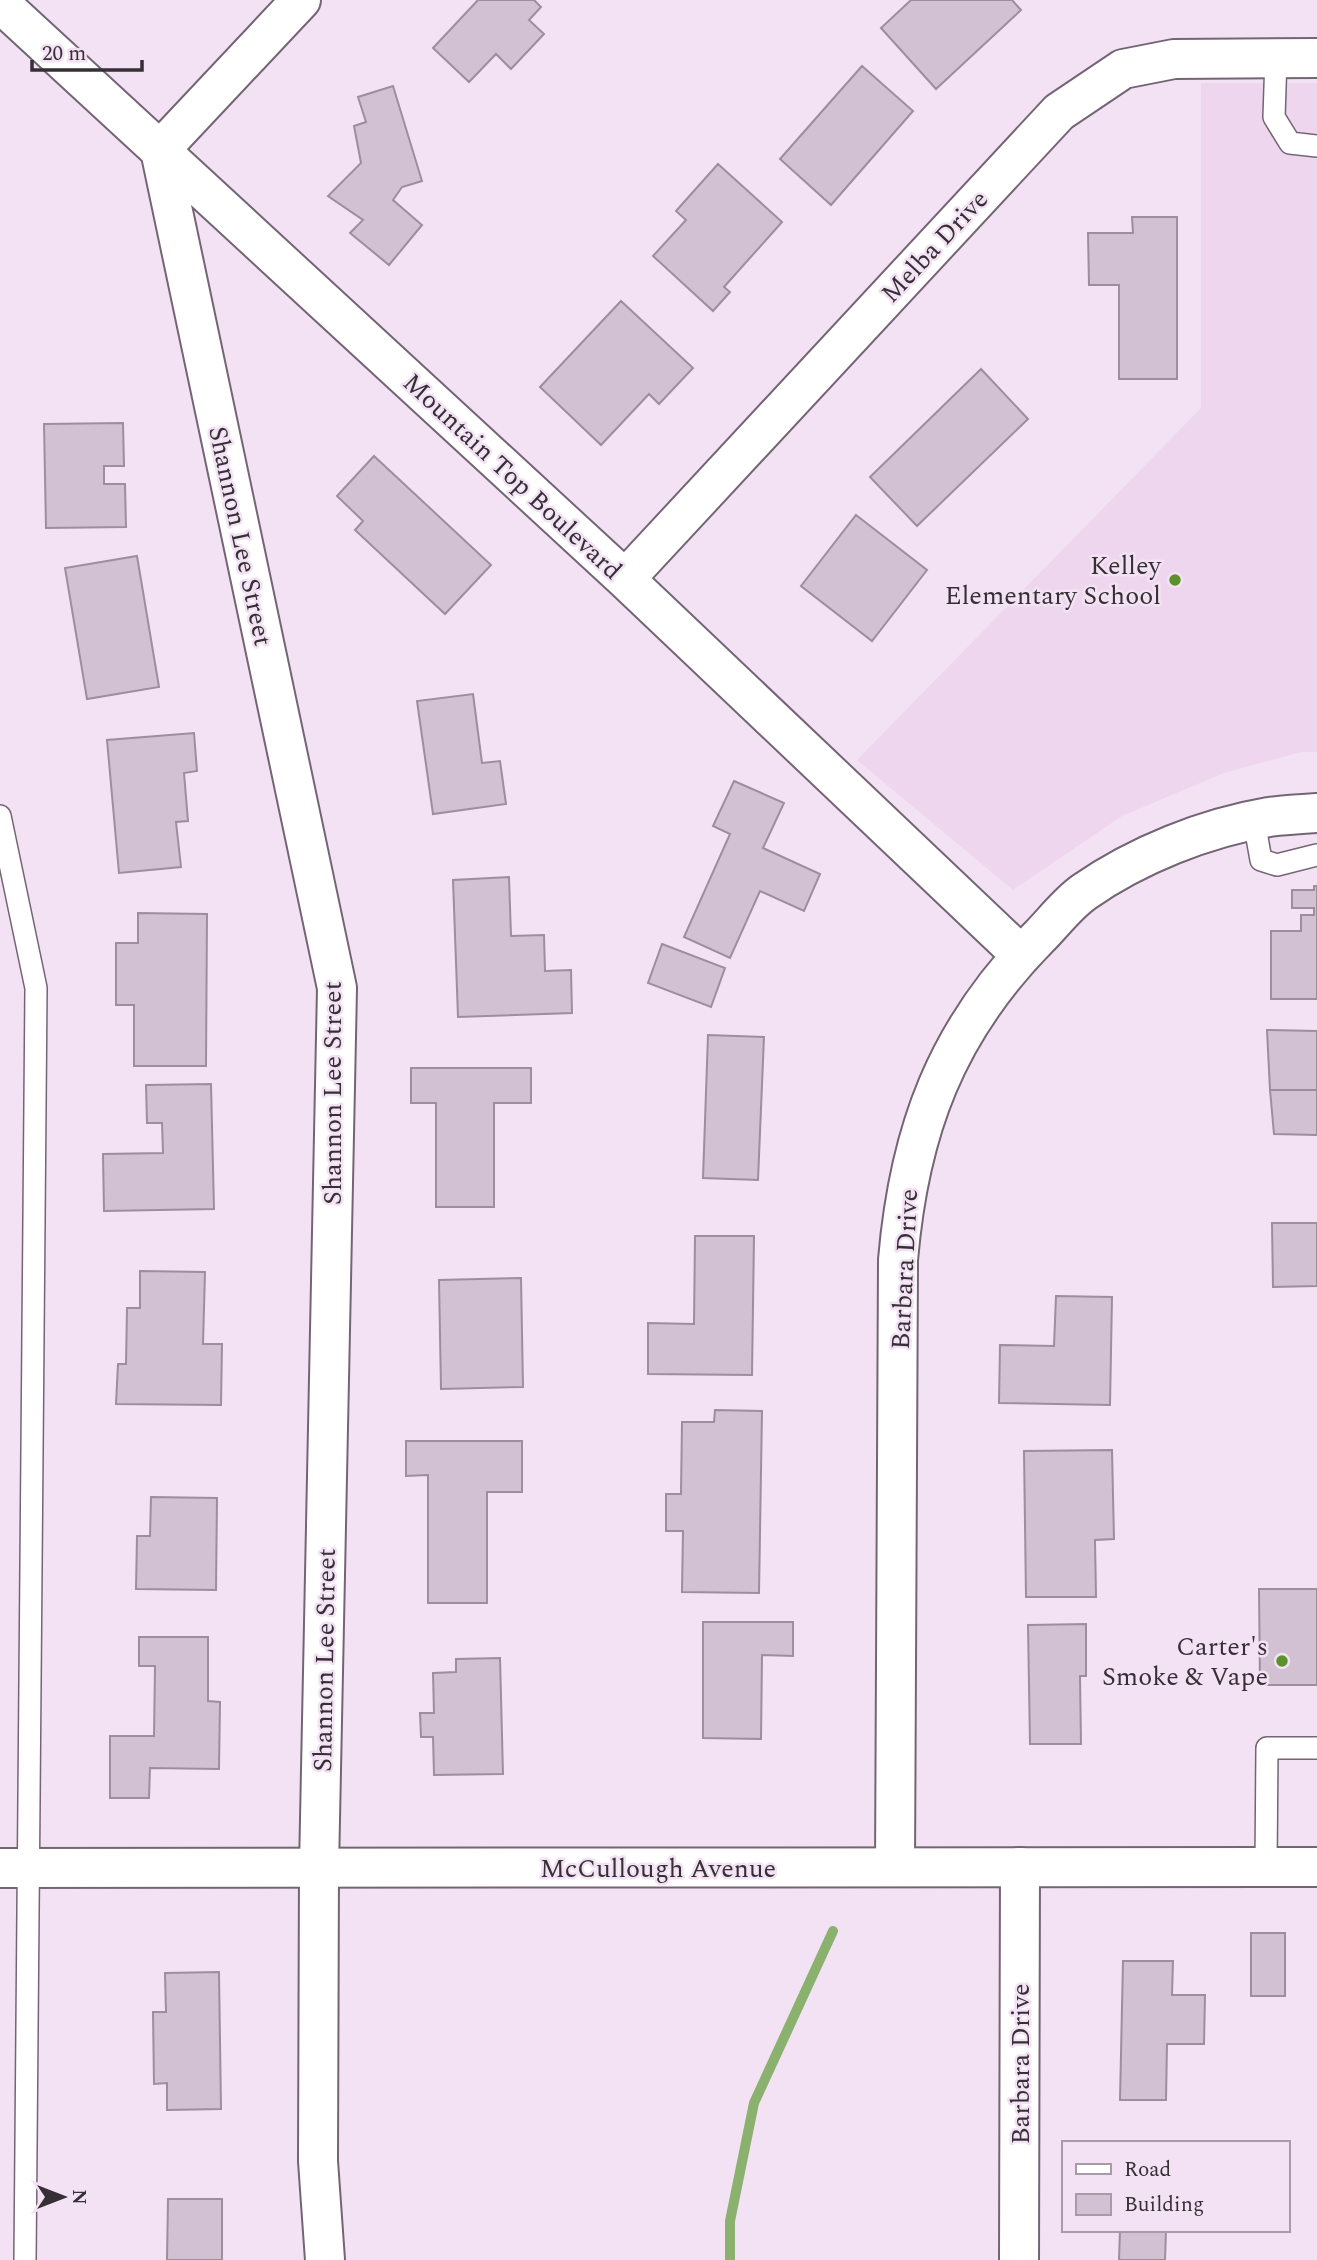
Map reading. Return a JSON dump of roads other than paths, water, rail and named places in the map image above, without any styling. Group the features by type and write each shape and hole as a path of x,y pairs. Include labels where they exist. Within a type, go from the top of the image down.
{"street":[{"path":"160,150 301,0"},
{"name":"Mountain Top Boulevard","path":"0,3 625,579 1021,955"},
{"name":"Melba Drive","path":"625,579 1059,111 1124,69 1174,59 1317,58"},
{"name":"Shannon Lee Street","path":"160,150 337,988 320,1868 318,2161 325,2260"},
{"name":"Barbara Drive","path":"895,1867 898,1260 903,1209 912,1160 927,1111 947,1064 972,1020 1021,955 1082,893 1125,867 1220,829 1270,817 1317,813"},
{"name":"Barbara Drive","path":"1019,2260 1020,1867"},
{"name":"McCullough Avenue","path":"14,1868 1317,1867"}],"lane":[{"path":"1276,58 1274,117 1290,143 1317,146"},
{"path":"0,816 36,988 14,1868 25,2260"},
{"path":"1254,821 1261,860 1277,864 1317,855"},
{"path":"1266,1867 1267,1748 1317,1748"}],"waterway":[{"path":"730,2260 730,2221 754,2103 833,1931"}],"place":[{"name":"Kelley Elementary School","path":"1175,580"},
{"name":"Carter's Smoke & Vape","path":"1282,1661"}]}
